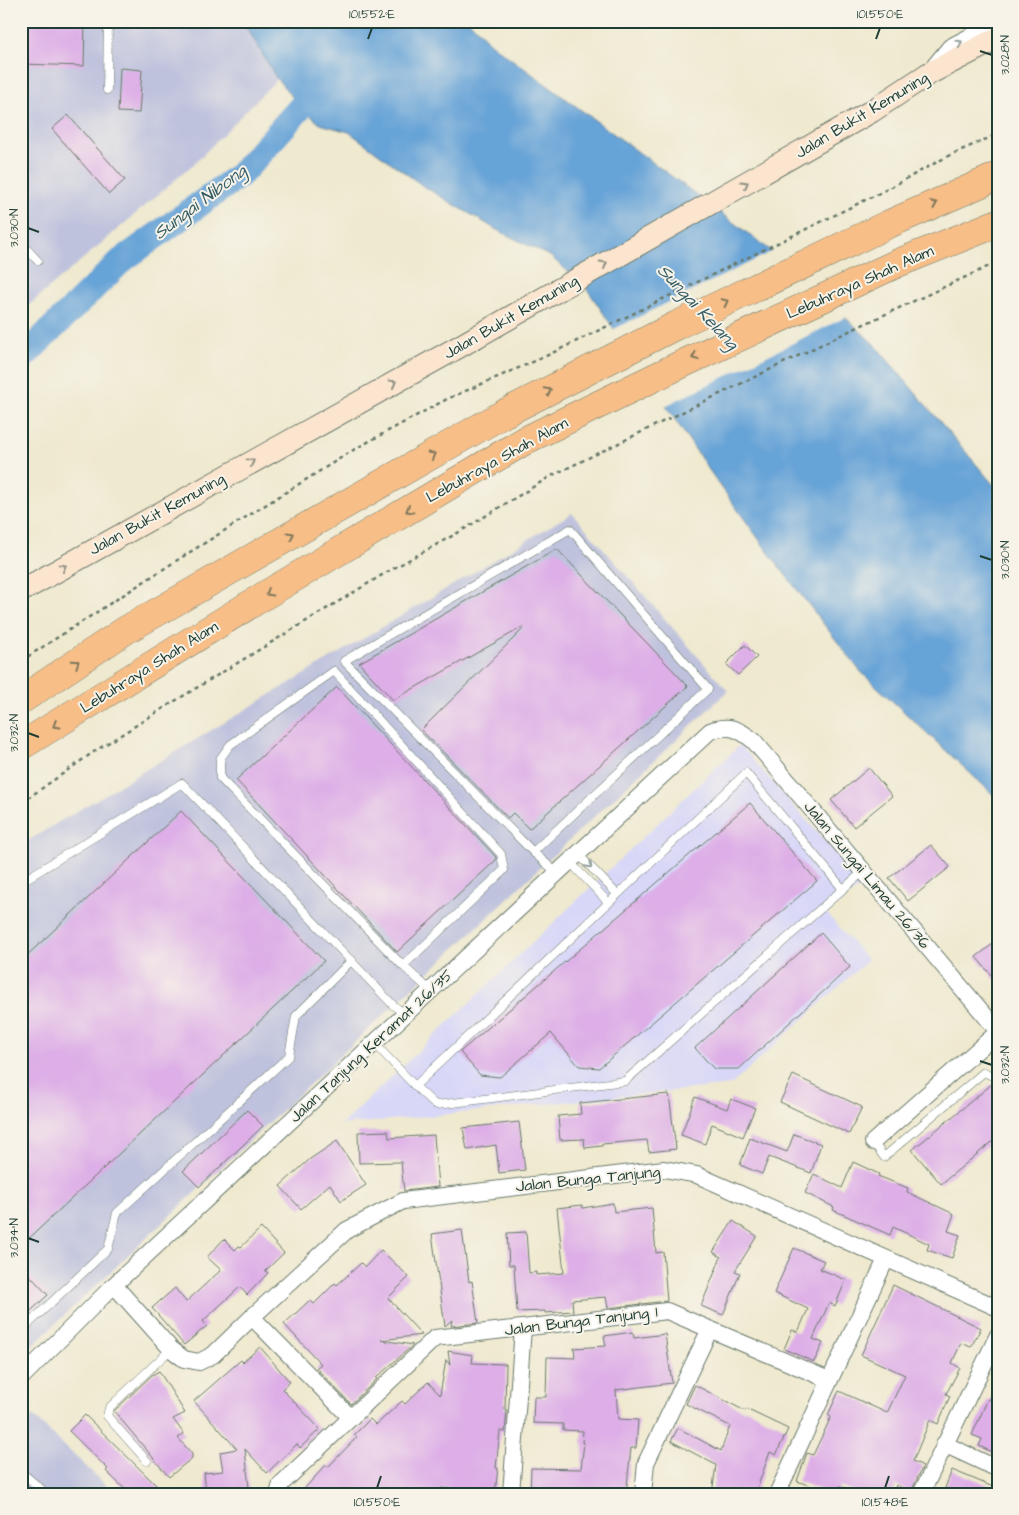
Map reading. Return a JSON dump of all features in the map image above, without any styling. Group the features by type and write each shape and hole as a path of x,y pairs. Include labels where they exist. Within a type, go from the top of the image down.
{"highway":[{"path":"21,700 126,630 505,413 677,325 889,224 998,176"},
{"name":"Lebuhraya Shah Alam","path":"21,746 267,594 526,440 682,364 898,263 998,223"}],"main road":[{"name":"Jalan Bukit Kemuning","path":"21,591 455,349 872,111 928,74 998,38"}],"street":[{"path":"928,74 950,48 998,22"},
{"name":"Jalan Tanjung Keramat 26/35","path":"21,1378 114,1285 710,731 730,727"},
{"name":"Jalan Sungai Limau 26/36","path":"730,727 742,731 754,741 998,1032"},
{"path":"873,1142 998,1032"},
{"name":"Jalan Bunga Tanjung","path":"114,1285 171,1349 184,1359 199,1362 213,1356 252,1317 347,1230 403,1201 664,1170 697,1176 998,1308"},
{"path":"777,1494 886,1259"},
{"name":"Jalan Bunga Tanjung 1","path":"351,1418 435,1338 667,1311 829,1380"},
{"path":"252,1317 351,1418 281,1484 278,1494"},
{"path":"511,1494 523,1328"},
{"path":"643,1494 646,1463 710,1329"},
{"path":"921,1494 998,1335"},
{"path":"944,1444 998,1469"}],"lane":[{"path":"107,90 108,21"},
{"path":"21,242 38,261"},
{"path":"534,852 708,689 570,529 344,661 534,852 557,873"},
{"path":"403,966 504,870 501,854 334,670 230,745 220,759 220,778 403,966 430,991"},
{"path":"415,1086 746,772 843,889"},
{"path":"21,882 182,783 394,1006 405,1014"},
{"path":"574,858 617,894"},
{"path":"574,858 608,902"},
{"path":"374,1043 415,1086 437,1105 625,1081 864,871"},
{"path":"21,1331 108,1249 117,1214 289,1056 296,1016 352,960"},
{"path":"873,1142 884,1157 984,1072 998,1079"},
{"path":"147,1461 107,1416 109,1408 171,1349"},
{"path":"21,1472 46,1494"}],"path":[{"path":"21,661 179,559 356,449 447,399 544,357 856,205 950,155 998,134"},
{"path":"21,804 95,751 262,647 387,572 461,531 550,476 998,262"}],"shaded area":[{"path":"21,21 243,21 277,79 195,163 21,312"},
{"path":"572,513 728,691 21,1356 21,845"},
{"path":"740,745 863,884 827,914 868,960 731,1085 341,1125"},
{"path":"33,1416 115,1494 21,1494 21,1427"}],"water":[{"name":"Sungai Kelang","path":"243,21 469,21 491,44 782,259 874,344 998,490 998,799 860,671 771,556 709,470 585,286 550,256 497,230 423,186 349,132 320,124 301,107 277,79"}],"pier":[{"path":"775,250 848,316 663,407 612,330"}],"building":[{"path":"21,21 85,21 84,66 21,64"},
{"path":"120,68 142,70 139,113 118,112"},
{"path":"68,115 125,180 109,194 52,129"},
{"path":"557,549 688,686 529,829 513,813 508,818 421,730 523,627 393,700 359,663"},
{"path":"745,645 757,657 738,675 726,664"},
{"path":"337,687 496,857 496,860 397,952 236,780"},
{"path":"869,768 892,796 854,827 831,800"},
{"path":"750,803 817,881 599,1068 579,1066 551,1033 500,1077 480,1075 460,1052"},
{"path":"181,811 324,961 21,1246 21,961"},
{"path":"931,845 950,867 908,901 889,878"},
{"path":"821,933 850,967 739,1069 714,1069 695,1048"},
{"path":"998,940 998,983 976,957"},
{"path":"793,1075 862,1107 849,1134 780,1102"},
{"path":"992,1084 998,1091 998,1137 941,1184 912,1150"},
{"path":"669,1094 676,1149 649,1152 647,1140 602,1144 602,1146 585,1148 584,1139 560,1140 558,1116 581,1114 580,1103"},
{"path":"695,1097 727,1109 731,1099 755,1108 743,1137 712,1124 705,1144 681,1135"},
{"path":"247,1110 263,1126 199,1187 183,1171"},
{"path":"519,1122 525,1170 499,1173 496,1145 467,1150 463,1128"},
{"path":"388,1131 389,1138 434,1135 438,1187 404,1191 401,1162 359,1163 358,1132"},
{"path":"794,1134 821,1144 811,1173 769,1157 762,1174 740,1165 750,1138 787,1152"},
{"path":"337,1141 366,1185 341,1201 330,1184 301,1209 280,1186 310,1159"},
{"path":"853,1162 879,1174 878,1176 908,1188 907,1192 954,1214 948,1231 960,1235 952,1258 927,1250 929,1244 893,1227 890,1235 833,1210 834,1207 805,1193 814,1174 842,1188"},
{"path":"613,1203 614,1212 652,1208 656,1253 663,1252 667,1301 608,1308 606,1297 572,1300 573,1311 517,1312 514,1265 509,1265 507,1233 526,1232 529,1273 536,1272 536,1275 564,1273 557,1208 582,1205 583,1208"},
{"path":"733,1221 757,1236 735,1271 740,1273 723,1315 701,1306 721,1257 713,1252"},
{"path":"261,1228 284,1253 265,1271 268,1273 247,1295 240,1287 203,1321 207,1326 184,1345 152,1308 175,1288 186,1302 221,1270 207,1257 224,1239 235,1250 239,1246 241,1247"},
{"path":"462,1230 469,1282 472,1281 478,1323 451,1326 452,1320 445,1326 432,1234"},
{"path":"794,1248 824,1261 820,1269 846,1280 835,1306 829,1303 813,1339 823,1343 814,1362 784,1349 792,1330 798,1332 808,1309 774,1293"},
{"path":"381,1250 409,1277 388,1298 422,1335 381,1340 413,1345 376,1378 351,1404 316,1368 321,1364 284,1324 310,1300 314,1304 335,1283 337,1285 361,1263 365,1267"},
{"path":"21,1266 48,1295 21,1320"},
{"path":"893,1285 981,1328 971,1347 961,1343 952,1363 960,1368 946,1394 950,1396 938,1424 930,1420 913,1461 923,1466 911,1492 896,1485 893,1494 862,1494 840,1486 837,1494 832,1494 797,1481 807,1453 813,1455 831,1417 828,1415 839,1391 887,1413 905,1375 861,1355"},
{"path":"633,1332 634,1338 665,1334 672,1383 616,1390 618,1419 638,1420 636,1448 631,1448 626,1494 530,1494 531,1468 581,1469 584,1443 582,1443 583,1431 563,1430 563,1424 533,1423 534,1397 546,1397 547,1357 575,1358 574,1348 606,1346 604,1336"},
{"path":"260,1347 290,1382 282,1389 320,1429 300,1448 297,1444 267,1473 245,1449 249,1488 206,1492 204,1473 223,1471 220,1452 237,1449 194,1401 241,1360 243,1362"},
{"path":"448,1351 473,1355 472,1363 506,1364 505,1410 507,1410 505,1432 500,1431 495,1494 441,1488 439,1494 310,1494 304,1489 326,1465 328,1467 357,1437 354,1435 370,1419 376,1425 402,1401 405,1404 428,1382 440,1395 446,1360 450,1365"},
{"path":"159,1371 185,1413 173,1419 184,1434 178,1438 192,1454 192,1458 169,1477 114,1411 152,1375"},
{"path":"998,1383 998,1455 979,1446 982,1439 972,1435 988,1399 990,1400"},
{"path":"695,1385 745,1411 746,1409 788,1429 776,1455 770,1452 755,1494 712,1494 716,1465 671,1441 678,1428 721,1451 730,1426 686,1404"},
{"path":"85,1415 164,1494 130,1494 106,1471 108,1469 69,1431"},
{"path":"952,1470 998,1489 998,1494 957,1494 945,1488"}],"waterway":[{"name":"Sungai Nibong","path":"21,359 121,261 240,175 301,107 328,83"}]}
